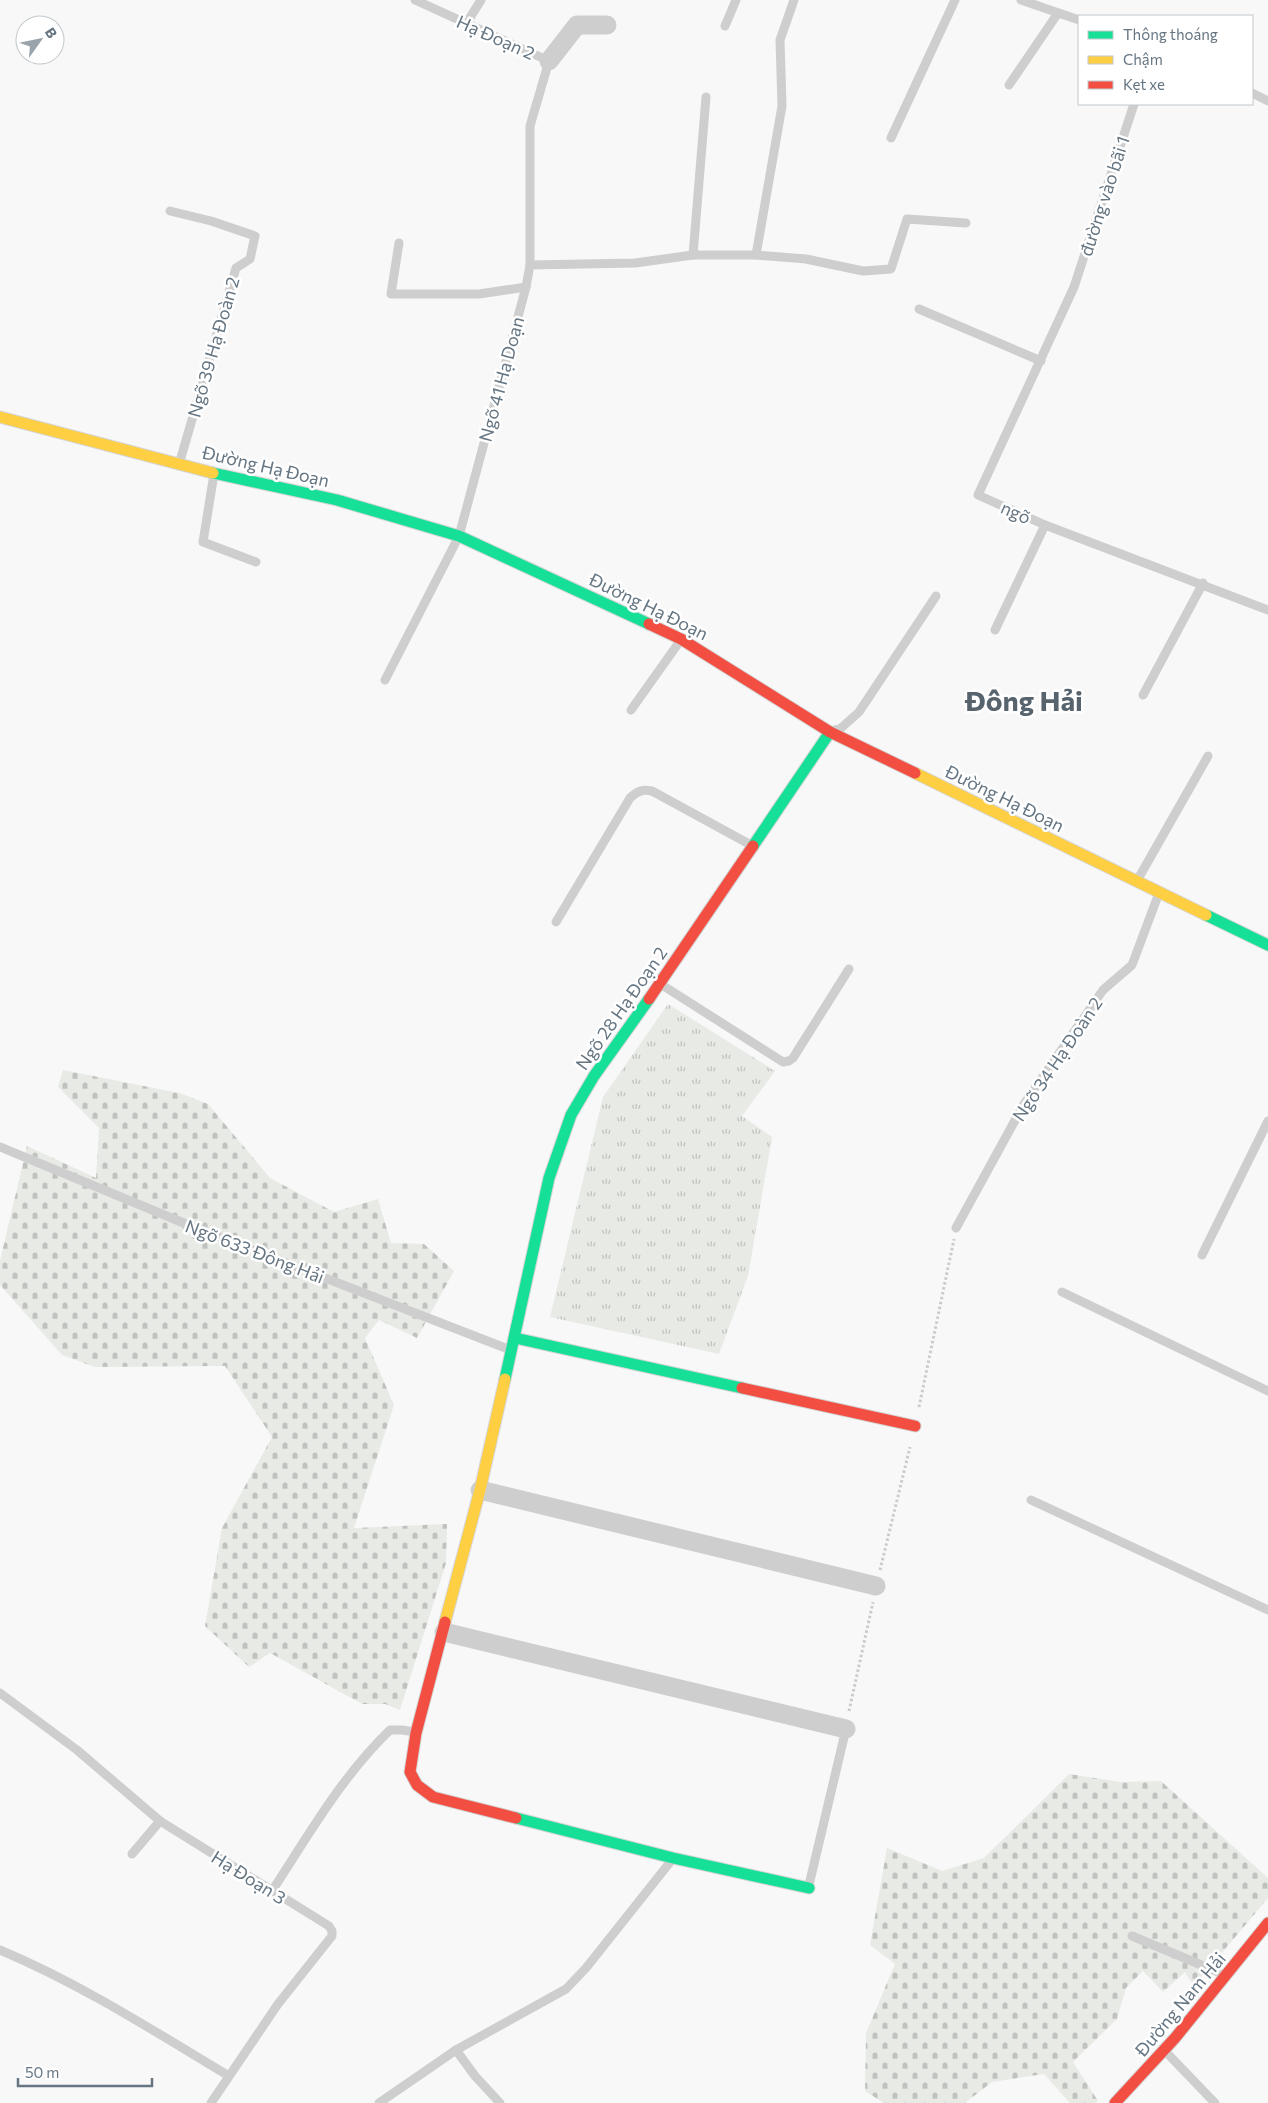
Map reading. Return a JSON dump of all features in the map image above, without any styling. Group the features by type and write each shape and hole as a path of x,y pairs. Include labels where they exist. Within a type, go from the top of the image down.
{"street":[{"path":"550,61 577,25 607,26"},
{"name":"Đường Hạ Đoạn","path":"0,417 214,473 337,500 459,536 681,638 830,732 1268,945"},
{"name":"Ngõ 28 Hạ Đoạn 2","path":"673,1858 433,1797 417,1785 410,1772 416,1733 480,1490 549,1178 570,1115 594,1076 660,984 830,732"},
{"path":"515,1338 915,1426"},
{"path":"480,1490 876,1586"},
{"path":"444,1632 846,1729"},
{"path":"673,1858 809,1888"},
{"name":"Đường Nam Hải","path":"1114,2103 1165,2051 1268,1923"}],"lane":[{"name":"Hạ Đoạn 2","path":"415,0 550,61"},
{"path":"466,24 481,0"},
{"path":"725,26 736,0"},
{"path":"756,255 782,106 780,40 794,0"},
{"path":"891,138 955,0"},
{"path":"1020,0 1078,20"},
{"path":"1009,86 1058,13"},
{"name":"Ngõ 41 Hạ Doạn","path":"385,680 459,536 526,287 530,265 530,126 550,61"},
{"path":"1253,94 1268,101"},
{"path":"693,255 706,98"},
{"name":"đường vào bãi 1","path":"1074,287 1134,105"},
{"name":"Ngõ 39 Hạ Đoàn 2","path":"170,211 255,236 250,258 236,268 179,464"},
{"path":"530,265 635,263 693,255 756,255 806,259 863,271 891,270 907,219 966,223"},
{"path":"398,243 391,294 479,294 526,287"},
{"name":"ngõ","path":"1074,287 978,495 1045,525 1203,583 1268,610"},
{"path":"919,309 1041,361"},
{"path":"214,473 203,542 256,562"},
{"path":"994,630 1045,525"},
{"path":"1143,695 1203,583"},
{"path":"830,732 840,729 859,712 936,596"},
{"path":"631,710 681,638"},
{"path":"1137,882 1208,756"},
{"path":"556,922 630,798 637,791 652,792 753,846"},
{"name":"Ngõ 34 Hạ Đoàn 2","path":"956,1228 1024,1104 1103,990 1132,964 1159,893"},
{"path":"660,984 783,1062 789,1062 849,969"},
{"path":"1202,1255 1268,1121"},
{"name":"Ngõ 633 Đông Hải","path":"0,1147 186,1224 512,1351"},
{"path":"1062,1292 1268,1391"},
{"path":"1031,1500 1268,1610"},
{"name":"Hạ Đoạn 3","path":"0,1693 77,1750 160,1821 329,1926 332,1931 332,1936 278,2004 211,2103"},
{"path":"809,1888 846,1729"},
{"path":"272,1891 339,1792 381,1738 390,1730 416,1733"},
{"path":"132,1854 160,1821"},
{"path":"380,2103 456,2050 566,1989 586,1968 673,1858"},
{"path":"1132,1936 1227,1976"},
{"path":"0,1950 38,1966 104,2002 229,2076"},
{"path":"456,2050 475,2076 500,2103"},
{"path":"1165,2051 1215,2103"}],"path":[{"path":"846,1729 876,1586 915,1426 956,1228"}],"green space":[{"path":"668,1004 775,1071 742,1116 772,1137 748,1276 719,1354 550,1317 603,1097"},
{"path":"63,1070 179,1093 208,1104 270,1178 334,1212 378,1199 391,1243 424,1244 454,1271 417,1338 379,1320 365,1338 394,1405 354,1528 447,1524 446,1563 400,1710 385,1704 362,1704 270,1653 249,1667 205,1626 222,1528 272,1437 225,1366 95,1367 62,1355 0,1285 0,1261 27,1146 96,1178 99,1128 58,1087"},
{"path":"1069,1774 1120,1782 1161,1781 1268,1878 1268,1898 1194,1986 1185,1972 1163,1992 1143,1971 1126,1988 1117,2019 1073,2062 1098,2101 1096,2103 1070,2103 1044,2074 992,2082 965,2103 884,2103 865,2091 866,2033 895,1964 870,1945 887,1848 942,1871 984,1858"}],"traffic: fast":[{"path":"213,473 337,500 459,536 649,624"},
{"path":"753,846 830,732"},
{"path":"1206,915 1268,945"},
{"path":"505,1379 549,1178 571,1115 594,1076 649,999"},
{"path":"515,1338 742,1388"},
{"path":"516,1818 673,1858 809,1888"}],"traffic: slow":[{"path":"0,417 213,473"},
{"path":"915,773 1206,915"},
{"path":"445,1622 480,1490 505,1379"}],"traffic: jam":[{"path":"649,624 681,639 830,732 915,773"},
{"path":"649,999 753,846"},
{"path":"742,1388 915,1426"},
{"path":"445,1622 416,1733 410,1772 417,1785 433,1797 516,1818"},
{"path":"1115,2103 1175,2038 1268,1923"}],"district":[{"name":"Đông Hải","path":"1024,700"}]}
